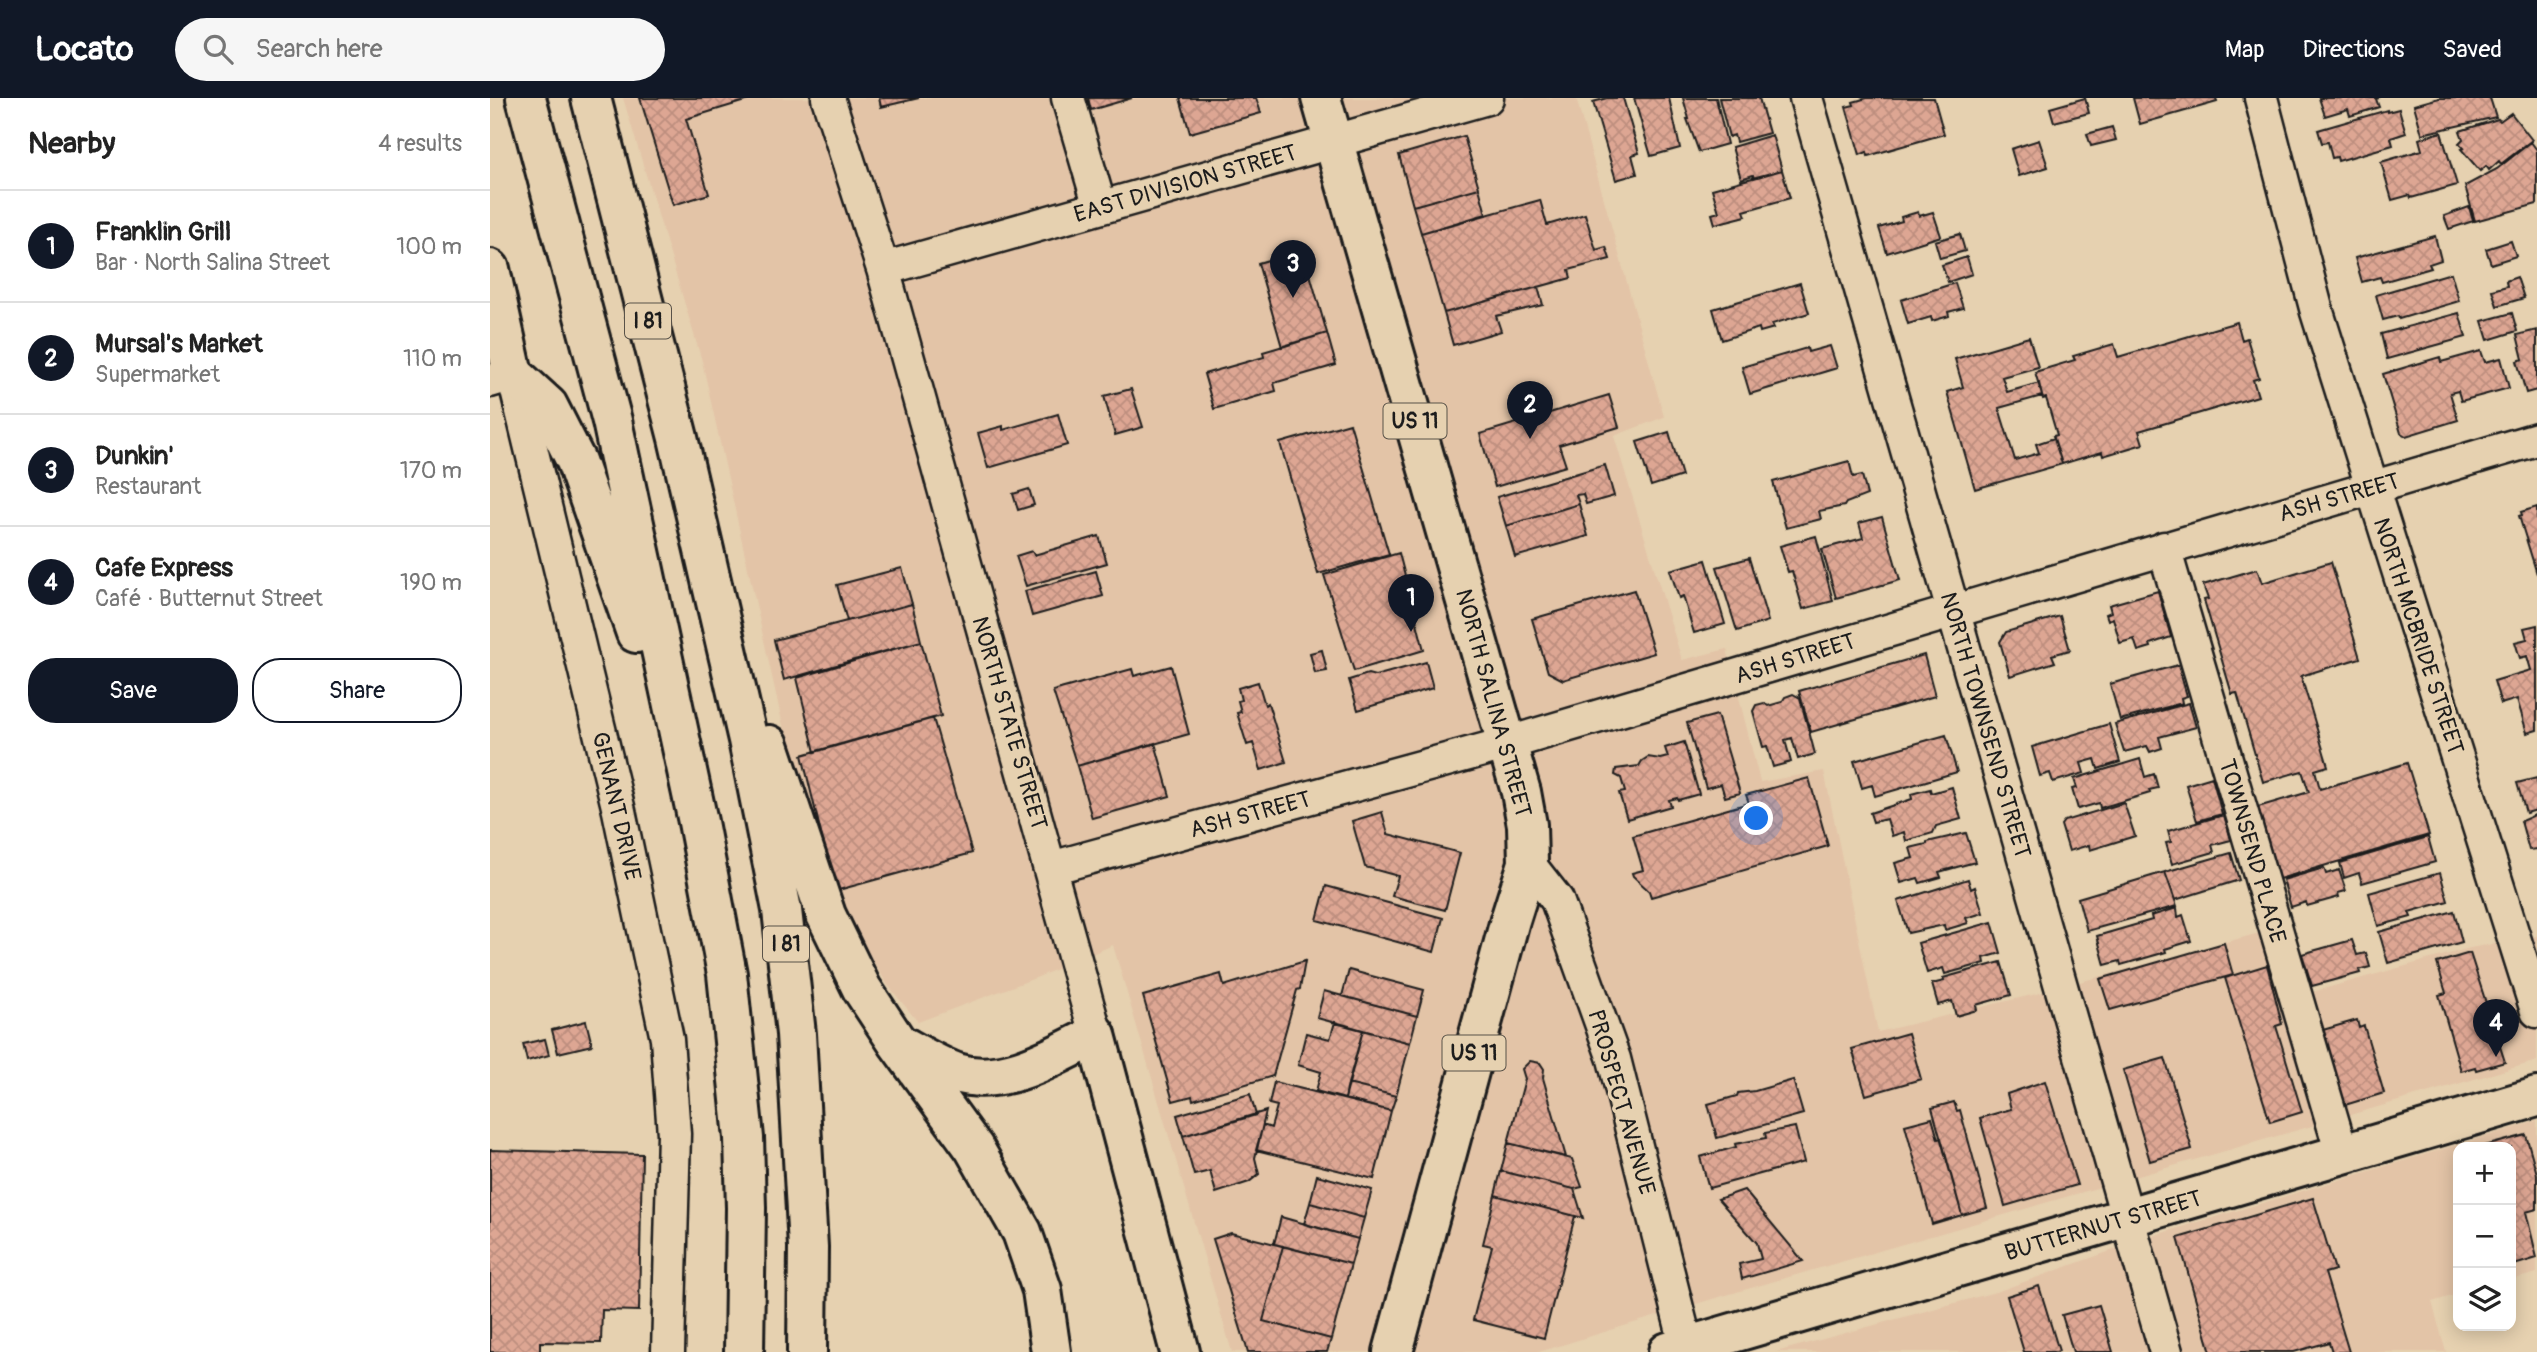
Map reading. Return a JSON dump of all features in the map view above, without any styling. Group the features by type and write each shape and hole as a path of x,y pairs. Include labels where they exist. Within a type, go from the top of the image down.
{"main road":[{"path":"526,98 612,421 698,822 726,974 744,1138 744,1351"},
{"name":"I 81","path":"591,98 678,438 748,740 782,910 796,1034 808,1234 807,1352"},
{"name":"NORTH SALINA STREET","path":"1321,98 1521,792 1528,863 1510,920 1394,1352"},
{"name":"GENANT DRIVE","path":"490,269 501,377"},
{"path":"501,377 548,407 576,461 605,540 698,822"},
{"path":"702,545 827,915 862,989 974,1148 1022,1232 1042,1290 1051,1352"},
{"path":"897,1042 936,1065 959,1074 979,1077 1031,1068 1096,1035"},
{"name":"NORTH STATE STREET","path":"1096,1035 1180,1352"},
{"name":"BUTTERNUT STREET","path":"1681,1350 2537,1097"}],"street":[{"name":"NORTH STATE STREET","path":"828,98 883,269 1096,1035"},
{"path":"1068,98 1100,207"},
{"name":"EAST DIVISION STREET","path":"883,269 1487,98"},
{"name":"NORTH TOWNSEND STREET","path":"1806,98 2166,1352"},
{"name":"NORTH MCBRIDE STREET","path":"2261,98 2317,312 2537,1011"},
{"name":"GENANT DRIVE","path":"501,377 619,811 667,1039 674,1133 668,1352"},
{"name":"ASH STREET","path":"1051,868 1505,744 2537,439"},
{"name":"TOWNSEND PLACE","path":"2164,548 2342,1154"},
{"name":"PROSPECT AVENUE","path":"1528,863 1557,900 1614,1059 1681,1350"}],"shaded area":[{"path":"623,98 1576,98 1664,417 1614,436 1682,660 1727,649 1760,782 1824,771 1878,1032 2032,995 2263,932 2287,999 2470,948 2537,936 2537,1061 1709,1300 1539,1352 1232,1352 1113,945 1038,977 918,1022 887,984 822,878 787,744 702,361"},
{"path":"2537,1121 2537,1273 2516,1279 2516,1142 2467,1142"},
{"path":"2453,1146 2453,1296 2432,1302 2446,1352 1776,1352 1999,1291 2155,1235"}],"building":[{"path":"640,98 755,98 686,119 709,194 673,205"},
{"path":"879,98 919,98 881,107"},
{"path":"1088,98 1132,98 1091,110"},
{"path":"1180,98 1256,98 1261,113 1190,133"},
{"path":"1607,98 1623,98 1639,153 1632,155 1637,174 1616,180 1593,102"},
{"path":"1634,98 1669,98 1680,148 1651,156"},
{"path":"1683,98 1716,98 1727,144 1699,152 1687,119"},
{"path":"1719,98 1759,98 1769,133 1736,142 1734,135 1729,137"},
{"path":"1867,98 1934,98 1944,134 1868,156 1867,152 1860,155 1846,107"},
{"path":"2085,98 2089,113 2054,122 2050,108"},
{"path":"2133,98 2216,98 2217,102 2140,124"},
{"path":"2319,98 2379,98 2376,99 2379,107 2350,116 2348,109 2325,116"},
{"path":"2439,98 2490,98 2496,117 2422,134 2414,105"},
{"path":"2399,109 2406,133 2391,138 2393,145 2338,161 2337,157 2332,158 2328,142 2322,143 2318,130"},
{"path":"2511,113 2532,140 2501,164 2499,161 2489,170 2486,166 2480,171 2461,149 2464,148 2459,143 2463,139 2460,131 2498,119 2500,121"},
{"path":"2112,127 2116,140 2091,146 2087,134"},
{"path":"2441,132 2457,185 2411,198 2410,195 2392,200 2381,162 2422,150 2419,139"},
{"path":"1772,135 1782,170 1741,179 1732,147"},
{"path":"1464,136 1479,188 1413,206 1399,155"},
{"path":"2039,140 2048,167 2019,176 2011,149"},
{"path":"2531,142 2537,150 2537,204 2475,221 2465,186 2497,169"},
{"path":"1782,170 1790,198 1744,211 1746,216 1715,224 1712,214 1719,212 1712,189"},
{"path":"1479,188 1486,214 1421,233 1413,206"},
{"path":"1540,200 1547,225 1585,214 1596,250 1606,247 1610,259 1569,270 1571,278 1444,313 1421,233"},
{"path":"2469,207 2473,221 2449,229 2444,216"},
{"path":"1918,212 1919,216 1933,212 1941,236 1887,253 1879,228 1902,221 1901,217"},
{"path":"1960,234 1965,251 1940,258 1935,241"},
{"path":"2435,236 2441,260 2429,264 2431,268 2382,282 2380,277 2362,282 2355,258"},
{"path":"2511,241 2516,256 2491,264 2486,249"},
{"path":"1303,250 1327,333 1282,347 1258,263"},
{"path":"1967,257 1972,274 1948,282 1942,265"},
{"path":"2451,273 2459,301 2399,319 2398,316 2383,320 2376,295"},
{"path":"2517,277 2524,298 2497,306 2492,290 2507,286 2506,281"},
{"path":"1800,283 1809,313 1772,324 1774,328 1760,332 1759,328 1722,340 1713,309"},
{"path":"1955,283 1963,308 1948,312 1949,316 1932,321 1931,317 1908,324 1901,300"},
{"path":"1538,287 1543,305 1496,316 1501,331 1453,345 1444,313"},
{"path":"2459,313 2466,337 2387,359 2381,334"},
{"path":"2512,313 2517,331 2488,340 2482,321"},
{"path":"2237,322 2242,340 2247,338 2259,378 2253,380 2258,396 2139,431 2143,444 2062,464 2053,436 2057,435 2035,372 2075,360 2073,356 2114,344 2118,357"},
{"path":"2537,330 2537,390 2526,393 2517,361 2523,359 2517,335"},
{"path":"1327,333 1336,365 1274,383 1276,391 1214,409 1204,374 1264,357 1263,352"},
{"path":"2029,337 2038,367 2002,377 2007,392 2039,383 2042,396 1999,408 2015,460 2039,453 2036,444 2054,438 2062,464 1975,489 1947,392 1963,387 1955,359"},
{"path":"1830,346 1837,368 1750,394 1742,367 1807,348 1808,352"},
{"path":"2481,351 2485,362 2501,358 2509,388 2461,401 2458,391 2450,393 2458,420 2406,436 2401,433 2383,374 2440,357 2441,362"},
{"path":"1131,389 1143,427 1115,435 1104,396"},
{"path":"1609,395 1619,427 1559,445 1566,466 1495,487 1480,434"},
{"path":"1058,414 1067,445 988,468 978,433 1003,426 1003,430"},
{"path":"1350,423 1389,554 1318,574 1280,443"},
{"path":"1669,432 1682,476 1651,486 1637,442"},
{"path":"1849,461 1853,477 1862,475 1867,495 1844,506 1819,511 1821,519 1786,528 1773,482"},
{"path":"1605,465 1614,496 1586,504 1583,494 1576,495 1579,504 1506,526 1497,497"},
{"path":"1029,489 1034,505 1018,510 1013,494"},
{"path":"1579,504 1588,536 1515,557 1506,526"},
{"path":"2537,507 2537,574 2519,516 2522,515 2521,512"},
{"path":"1882,517 1900,580 1836,598 1822,549 1863,538 1859,523"},
{"path":"1099,536 1107,563 1026,586 1016,556 1032,551 1034,555"},
{"path":"1816,536 1833,601 1803,609 1792,571 1788,572 1780,546"},
{"path":"1399,553 1424,650 1354,671 1324,575"},
{"path":"1749,558 1768,621 1737,631 1717,567"},
{"path":"1706,560 1725,624 1694,633 1683,596 1679,598 1670,570"},
{"path":"2331,562 2360,658 2301,676 2328,766 2315,770 2320,789 2407,763 2429,835 2279,879 2258,807 2309,792 2302,771 2263,782 2237,693 2232,694 2204,600 2208,599 2203,585 2257,569 2262,583"},
{"path":"902,568 912,604 847,621 837,585"},
{"path":"1096,571 1103,596 1032,616 1025,591"},
{"path":"1634,590 1654,653 1563,680 1548,672 1532,619"},
{"path":"2158,591 2171,637 2138,651 2134,639 2120,643 2113,618 2108,620 2106,614 2111,612 2109,605"},
{"path":"912,604 921,641 784,680 774,640"},
{"path":"2060,616 2070,650 2052,655 2055,662 2010,676 2000,642 2006,632"},
{"path":"2537,625 2537,730 2527,733 2517,699 2501,704 2494,681 2531,670 2527,656 2520,658 2515,642 2527,639 2524,628"},
{"path":"921,641 941,716 815,752 797,678"},
{"path":"1322,650 1327,671 1315,673 1310,653"},
{"path":"1924,655 1935,696 1811,732 1799,691"},
{"path":"1426,662 1433,688 1358,710 1349,680"},
{"path":"2178,665 2187,696 2181,698 2182,703 2120,720 2110,684"},
{"path":"1171,666 1189,734 1077,766 1053,691 1132,669 1134,676"},
{"path":"1258,682 1265,705 1268,703 1286,762 1261,770 1253,743 1247,745 1237,713 1241,712 1238,688"},
{"path":"1793,694 1800,698 1815,754 1798,759 1792,738 1785,740 1791,762 1773,767 1767,746 1763,747 1753,711 1756,705 1764,703 1768,706 1782,702 1785,697"},
{"path":"2189,703 2196,727 2159,737 2162,748 2150,752 2147,746 2124,752 2115,724"},
{"path":"1717,715 1740,793 1725,797 1721,784 1706,788 1687,723"},
{"path":"933,718 972,853 835,891 802,755"},
{"path":"2109,724 2120,762 2098,769 2095,759 2081,763 2084,773 2053,782 2050,773 2040,776 2032,747"},
{"path":"1946,735 1957,772 1875,796 1872,785 1862,788 1854,761"},
{"path":"1684,742 1699,794 1669,800 1671,806 1627,819 1619,793 1625,792 1621,778 1615,775 1616,769 1639,766 1648,757 1668,757 1665,748"},
{"path":"1155,743 1170,796 1092,818 1077,766"},
{"path":"2140,759 2145,777 2154,774 2158,788 2149,790 2150,793 2100,808 2099,803 2078,809 2072,789 2077,788 2074,779"},
{"path":"2212,777 2222,814 2197,821 2186,785"},
{"path":"1809,778 1828,846 1651,897 1649,891 1633,876 1632,873 1643,870 1633,836 1749,803 1746,795"},
{"path":"2537,778 2537,810 2526,813 2517,783"},
{"path":"1952,787 1961,819 1936,826 1933,833 1906,841 1904,832 1892,836 1887,819 1873,822 1870,813 1912,799 1911,794 1930,789 1931,793"},
{"path":"2124,803 2135,836 2090,850 2089,845 2069,851 2061,825 2064,821"},
{"path":"1382,812 1388,834 1460,853 1445,910 1392,896 1398,876 1365,867 1352,821"},
{"path":"2537,814 2537,849 2529,850 2521,821"},
{"path":"2224,815 2231,840 2212,845 2214,852 2172,864 2166,843 2171,842 2168,831"},
{"path":"1966,833 1975,862 1939,872 1941,877 1920,883 1918,878 1901,883 1895,863 1913,858 1910,848"},
{"path":"2428,837 2435,862 2362,883 2359,873 2344,878 2340,863"},
{"path":"2231,853 2239,880 2175,900 2165,872"},
{"path":"2324,868 2326,874 2339,870 2346,891 2338,893 2339,897 2307,906 2306,902 2291,907 2283,880"},
{"path":"2165,872 2177,906 2087,931 2078,898"},
{"path":"2440,873 2448,901 2409,912 2411,917 2378,926 2369,893"},
{"path":"1968,879 1971,889 1975,887 1983,913 1966,918 1968,923 1945,930 1944,925 1908,933 1898,901"},
{"path":"1326,886 1443,918 1434,952 1317,920"},
{"path":"2177,908 2178,917 2183,915 2191,941 2165,949 2166,952 2121,965 2120,961 2105,965 2097,936 2152,920 2151,916"},
{"path":"2454,911 2462,942 2388,963 2379,932"},
{"path":"1992,922 2001,953 1984,958 1985,963 1945,974 1943,968 1927,973 1918,943"},
{"path":"2352,940 2357,955 2366,953 2370,967 2359,970 2360,973 2312,986 2302,954"},
{"path":"2224,943 2233,975 2110,1010 2100,979"},
{"path":"2470,953 2505,1062 2461,1071 2439,995 2446,993 2437,963"},
{"path":"1305,961 1300,989 1297,990 1273,1076 1193,1100 1192,1096 1173,1101 1143,996 1221,974 1224,986"},
{"path":"2001,962 2011,995 1976,1005 1977,1010 1956,1016 1952,1001 1938,1005 1932,984 1944,981 1943,978"},
{"path":"2267,965 2282,1024 2276,1026 2302,1112 2270,1122 2225,978"},
{"path":"1349,970 1424,990 1417,1016 1342,996"},
{"path":"1324,991 1417,1016 1410,1043 1317,1018"},
{"path":"2357,1020 2359,1028 2364,1026 2384,1093 2345,1105 2323,1030"},
{"path":"586,1021 592,1045 558,1053 552,1030"},
{"path":"1335,1022 1363,1030 1345,1099 1316,1091 1321,1072 1298,1065 1306,1033 1330,1039"},
{"path":"1363,1030 1410,1043 1396,1096 1348,1084"},
{"path":"1908,1033 1921,1079 1866,1095 1852,1049"},
{"path":"545,1039 549,1055 527,1061 523,1044"},
{"path":"2165,1058 2192,1149 2150,1161 2123,1070"},
{"path":"1530,1061 1540,1063 1544,1069 1543,1078 1566,1157 1508,1143 1525,1079 1522,1069"},
{"path":"1793,1080 1803,1114 1717,1138 1708,1104 1737,1096 1738,1093"},
{"path":"2045,1081 2077,1185 2005,1206 1980,1118 2011,1109 2007,1094"},
{"path":"1274,1082 1391,1111 1374,1179 1256,1150 1263,1125 1271,1128 1277,1106 1269,1104"},
{"path":"1348,1084 1396,1096 1391,1111 1345,1099"},
{"path":"1250,1094 1256,1115 1183,1136 1177,1115"},
{"path":"1954,1102 1957,1111 1960,1110 1987,1208 1962,1215 1932,1108"},
{"path":"1266,1111 1255,1158 1259,1174 1249,1182 1216,1193 1210,1171 1194,1175 1183,1136"},
{"path":"1932,1118 1938,1139 1941,1138 1962,1215 1932,1224 1905,1125"},
{"path":"1795,1127 1804,1162 1709,1188 1700,1157 1736,1147 1735,1144 1766,1138 1765,1133"},
{"path":"2526,1135 2537,1174 2537,1209 2526,1212 2537,1258 2516,1264 2516,1142 2500,1142"},
{"path":"1508,1143 1572,1159 1582,1187 1574,1189 1501,1171"},
{"path":"490,1150 642,1154 639,1311 602,1310 601,1343 540,1342 540,1352 490,1352"},
{"path":"1501,1171 1574,1189 1583,1218 1495,1195"},
{"path":"1317,1175 1372,1190 1364,1218 1310,1203"},
{"path":"1744,1190 1803,1261 1742,1279 1739,1264 1761,1259 1757,1243 1718,1199"},
{"path":"1495,1195 1575,1216 1544,1338 1473,1320 1492,1246 1483,1244"},
{"path":"2313,1198 2335,1270 2325,1273 2349,1352 2332,1352 2329,1342 2294,1352 2211,1352 2178,1238"},
{"path":"1310,1203 1364,1218 1358,1239 1304,1224"},
{"path":"1281,1217 1358,1239 1351,1264 1274,1244"},
{"path":"1231,1233 1283,1246 1263,1321 1331,1339 1327,1352 1248,1352 1213,1239"},
{"path":"1283,1246 1351,1264 1331,1339 1263,1321"},
{"path":"2039,1286 2059,1351 2056,1352 2024,1352 2007,1296"},
{"path":"2099,1305 2113,1352 2073,1352 2062,1315"}],"place":[{"name":"Dunkin'","path":"1293,298"},
{"name":"Mursal's Market","path":"1530,439"},
{"name":"Franklin Grill","path":"1411,632"},
{"name":"Cafe Express","path":"2496,1057"}]}
